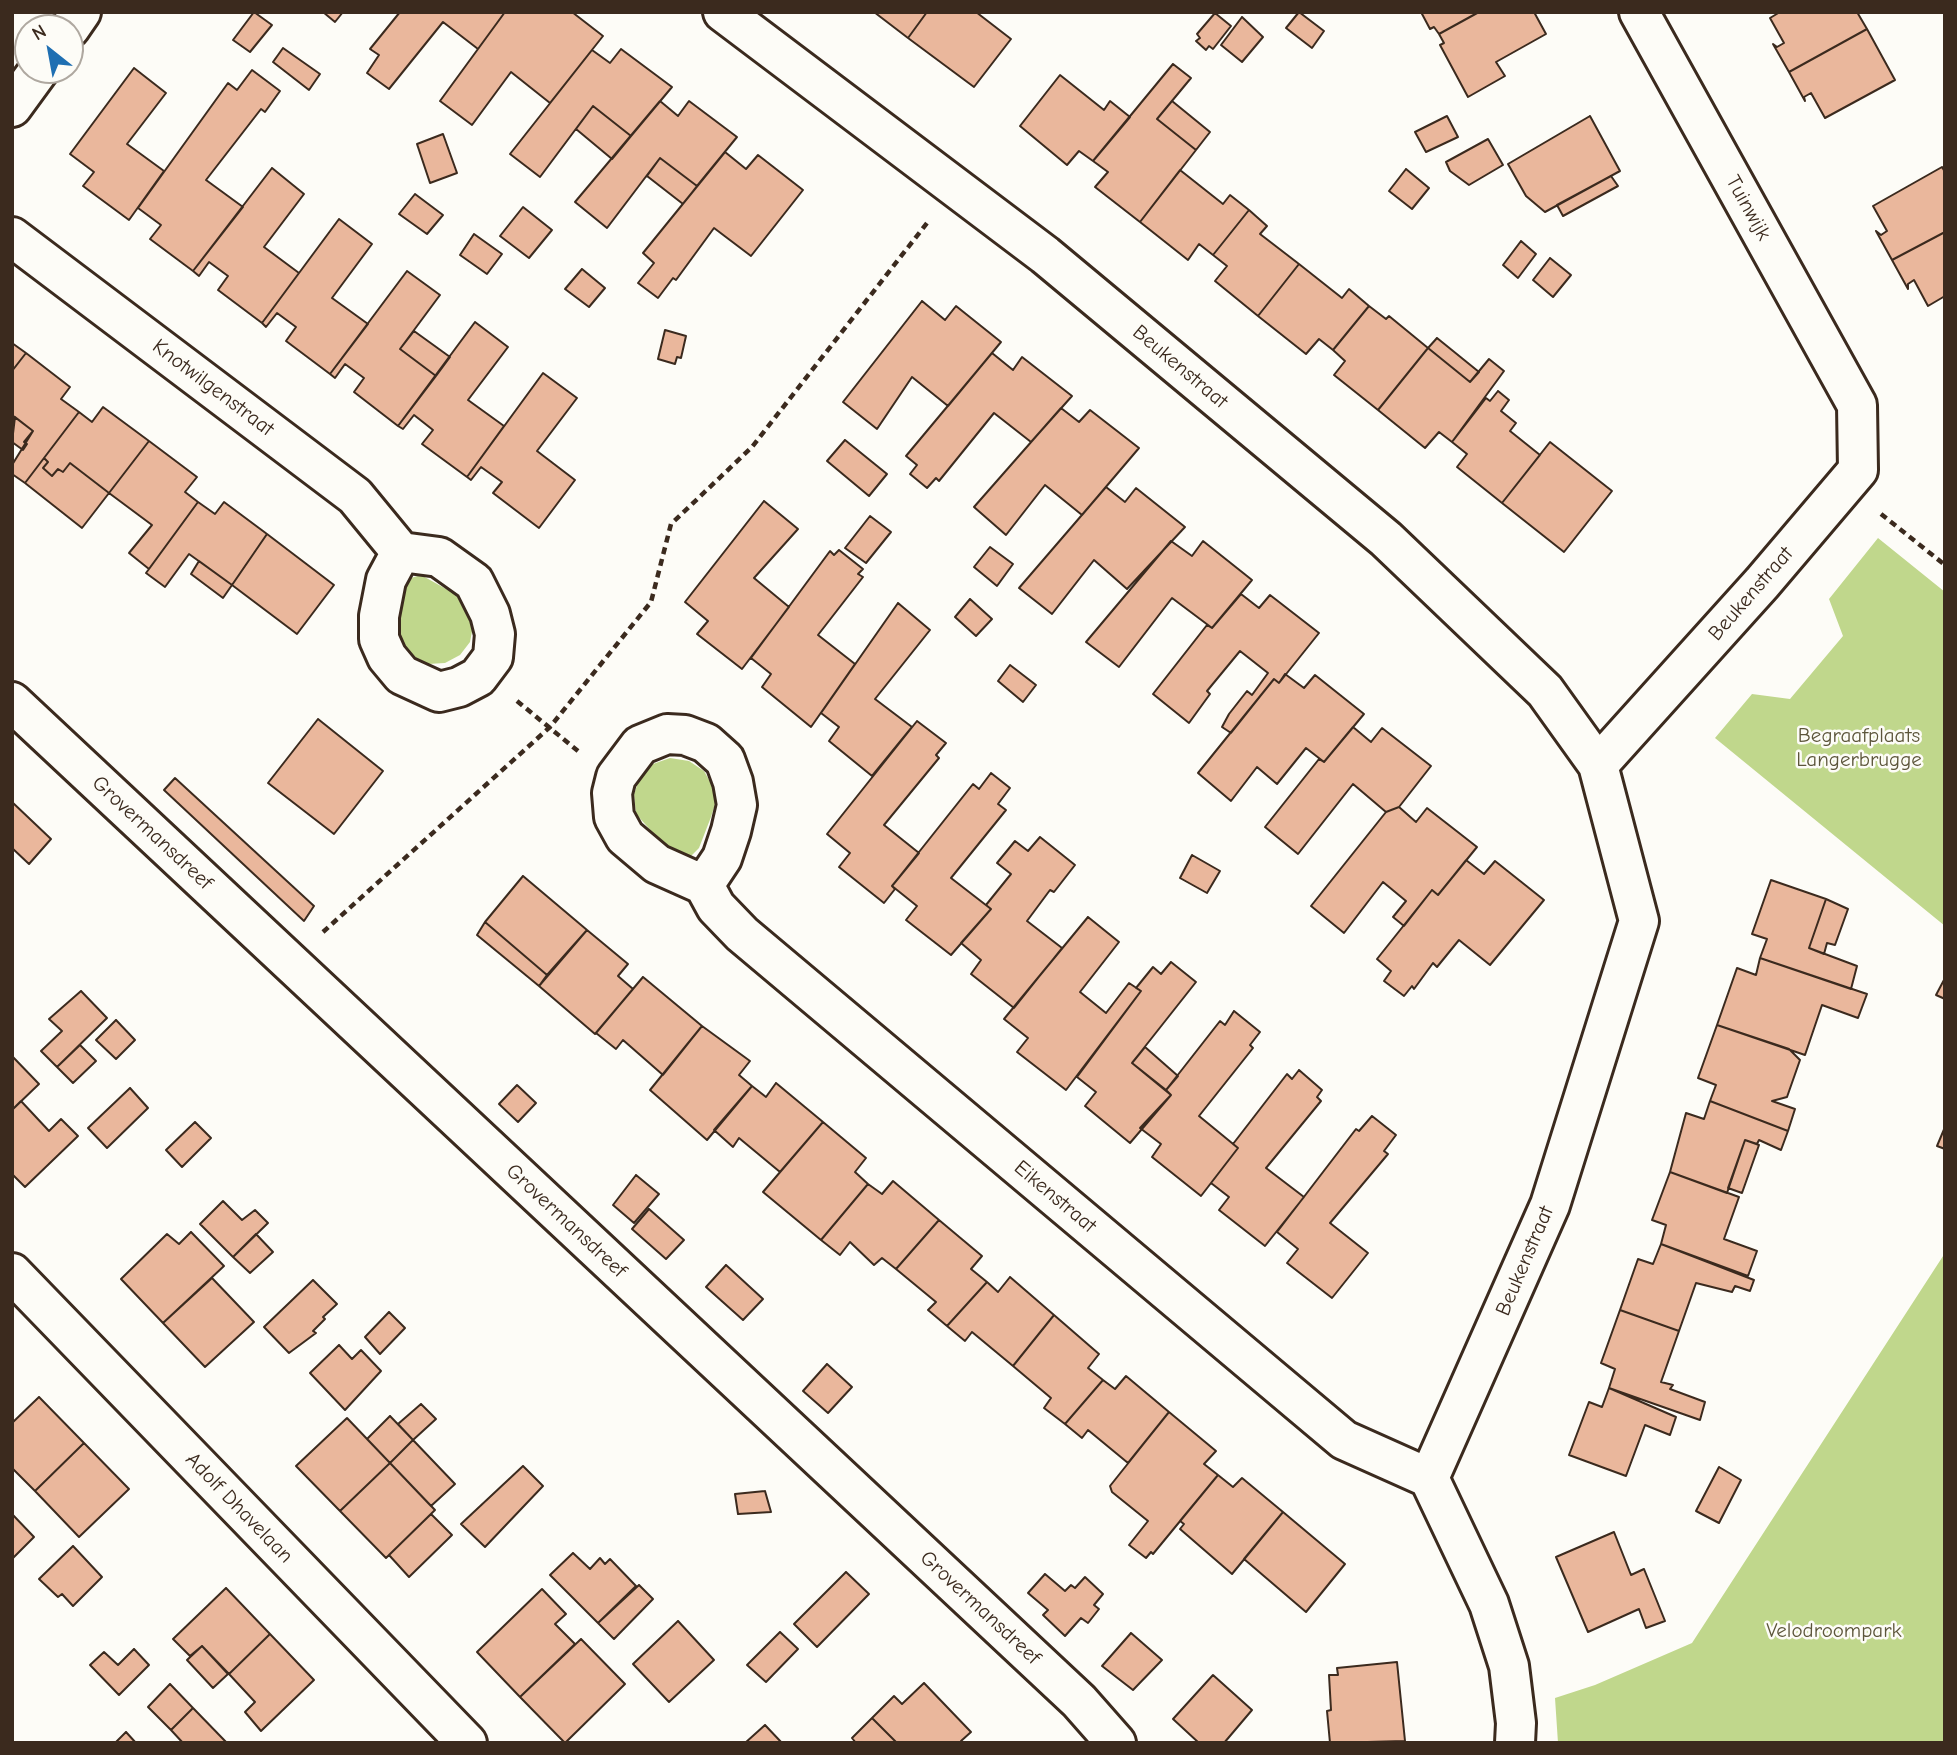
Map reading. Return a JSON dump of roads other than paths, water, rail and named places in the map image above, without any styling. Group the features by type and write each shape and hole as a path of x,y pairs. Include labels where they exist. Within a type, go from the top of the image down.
{"street":[{"name":"Beukenstraat","path":"723,12 1045,255 1386,539 1545,691 1598,765 1639,921 1550,1205 1429,1478"},
{"name":"Tuinwijk","path":"1639,12 1857,405"},
{"path":"12,107 29,84"},
{"name":"Knotwilgenstraat","path":"12,237 355,496 401,552"},
{"name":"Beukenstraat","path":"1598,765 1858,470 1857,405"},
{"path":"401,552 439,557 474,582 484,599 495,634 493,657 482,672 459,688 439,692 402,675 387,657 379,639 379,616 386,580 401,552"},
{"name":"Grovermansdreef","path":"12,702 1079,1701 1115,1743"},
{"path":"667,734 685,735 706,743 725,760 737,805 722,858 704,885 657,864 625,837 614,817 612,793 616,777 640,745 667,734"},
{"name":"Eikenstraat","path":"704,885 716,907 742,934 1344,1440 1429,1478"},
{"name":"Adolf Dhavelaan","path":"12,1273 467,1743"},
{"path":"1429,1478 1489,1604 1509,1666 1516,1723 1515,1743"}],"park label":[{"name":"Begraafplaats Langerbrugge","path":"1859,748"},
{"name":"Velodroompark","path":"1834,1631"}]}
